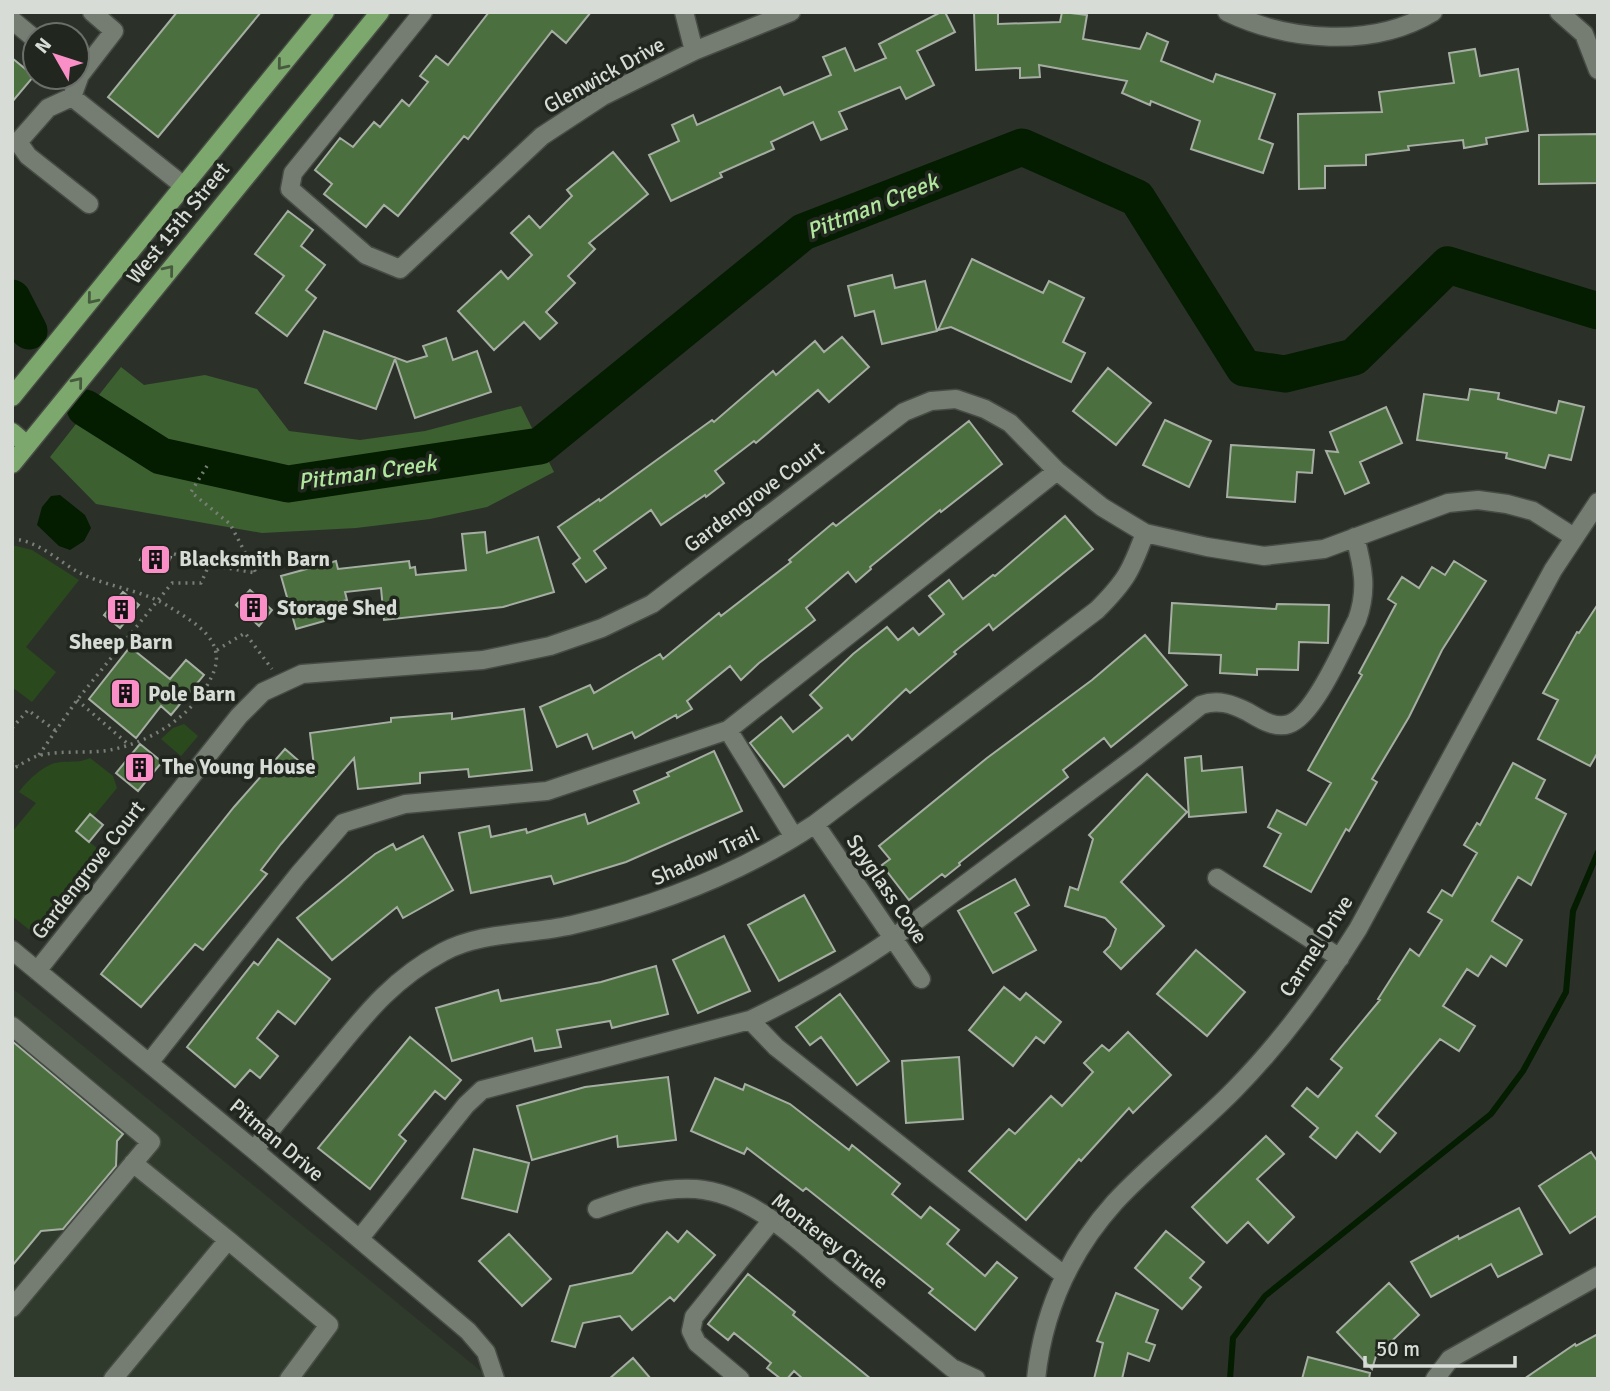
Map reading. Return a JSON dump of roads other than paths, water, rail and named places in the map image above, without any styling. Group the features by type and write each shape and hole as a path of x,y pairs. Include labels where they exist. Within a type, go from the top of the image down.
{"main road":[{"name":"West 15th Street","path":"12,397 325,12"},
{"name":"West 15th Street","path":"12,464 377,13"},
{"path":"12,432 27,445"}],"street":[{"path":"91,58 114,31 92,12"},
{"name":"Glenwick Drive","path":"424,12 293,173 290,189 366,255 400,270 542,136 603,96 694,51 791,12"},
{"path":"684,12 694,51"},
{"path":"1227,12 1257,19 1298,35 1346,37 1395,28 1433,12"},
{"path":"1559,12 1584,34 1598,70"},
{"path":"72,97 74,91"},
{"path":"72,97 184,186"},
{"path":"72,97 48,108 18,142 28,156 89,204"},
{"name":"Gardengrove Court","path":"37,971 239,716 263,692 302,674 483,660 550,646 602,628 652,604 904,412 931,401 956,399 985,409 1010,424 1057,471 1102,508 1145,533 1264,556 1324,549 1448,503 1478,500 1507,504 1533,512 1574,537"},
{"path":"149,1063 289,886 343,823 405,804 547,791 727,730 1057,471"},
{"name":"Carmel Drive","path":"1036,1379 1039,1348 1053,1300 1078,1250 1115,1202 1236,1088 1297,1017 1340,958 1365,917 1553,570 1598,502"},
{"name":"Shadow Trail","path":"254,1150 379,998 410,972 445,950 485,938 569,926 650,905 727,874 794,837 815,824 1097,610 1122,584 1133,565 1145,533"},
{"path":"360,1238 466,1105 482,1090 750,1020 789,1001 869,955 893,938 1201,705 1212,701 1226,703 1276,725 1288,724 1301,717 1314,701 1362,606 1365,579 1355,537"},
{"path":"727,730 794,837"},
{"name":"Spyglass Cove","path":"815,824 921,979"},
{"path":"1217,878 1340,958"},
{"name":"Pitman Drive","path":"12,950 360,1238 468,1331 486,1352 495,1379"},
{"path":"750,1020 776,1047 1065,1276"},
{"path":"12,1026 151,1142 12,1308"},
{"path":"133,1163 329,1325 289,1379"},
{"name":"Monterey Circle","path":"597,1209 636,1195 667,1189 698,1189 729,1196 772,1220 952,1368 976,1379"},
{"path":"740,1379 697,1343 691,1331 694,1317 772,1220"},
{"path":"113,1379 228,1240"},
{"path":"1434,1379 1450,1359 1598,1276"}],"waterway":[{"name":"Pittman Creek","path":"85,408 161,456 288,484 540,446 803,232 1022,147 1137,198 1244,368 1285,374 1354,357 1448,265 1598,311"},
{"name":"Pittman Creek","path":"12,298 29,331"},
{"path":"1230,1379 1233,1338 1265,1296 1491,1114 1523,1071 1566,992 1573,911 1598,852"}],"place":[{"name":"Blacksmith Barn","path":"156,559"},
{"name":"Storage Shed","path":"254,608"},
{"name":"Sheep Barn","path":"121,610"},
{"name":"Pole Barn","path":"125,694"},
{"name":"The Young House","path":"139,767"}]}
